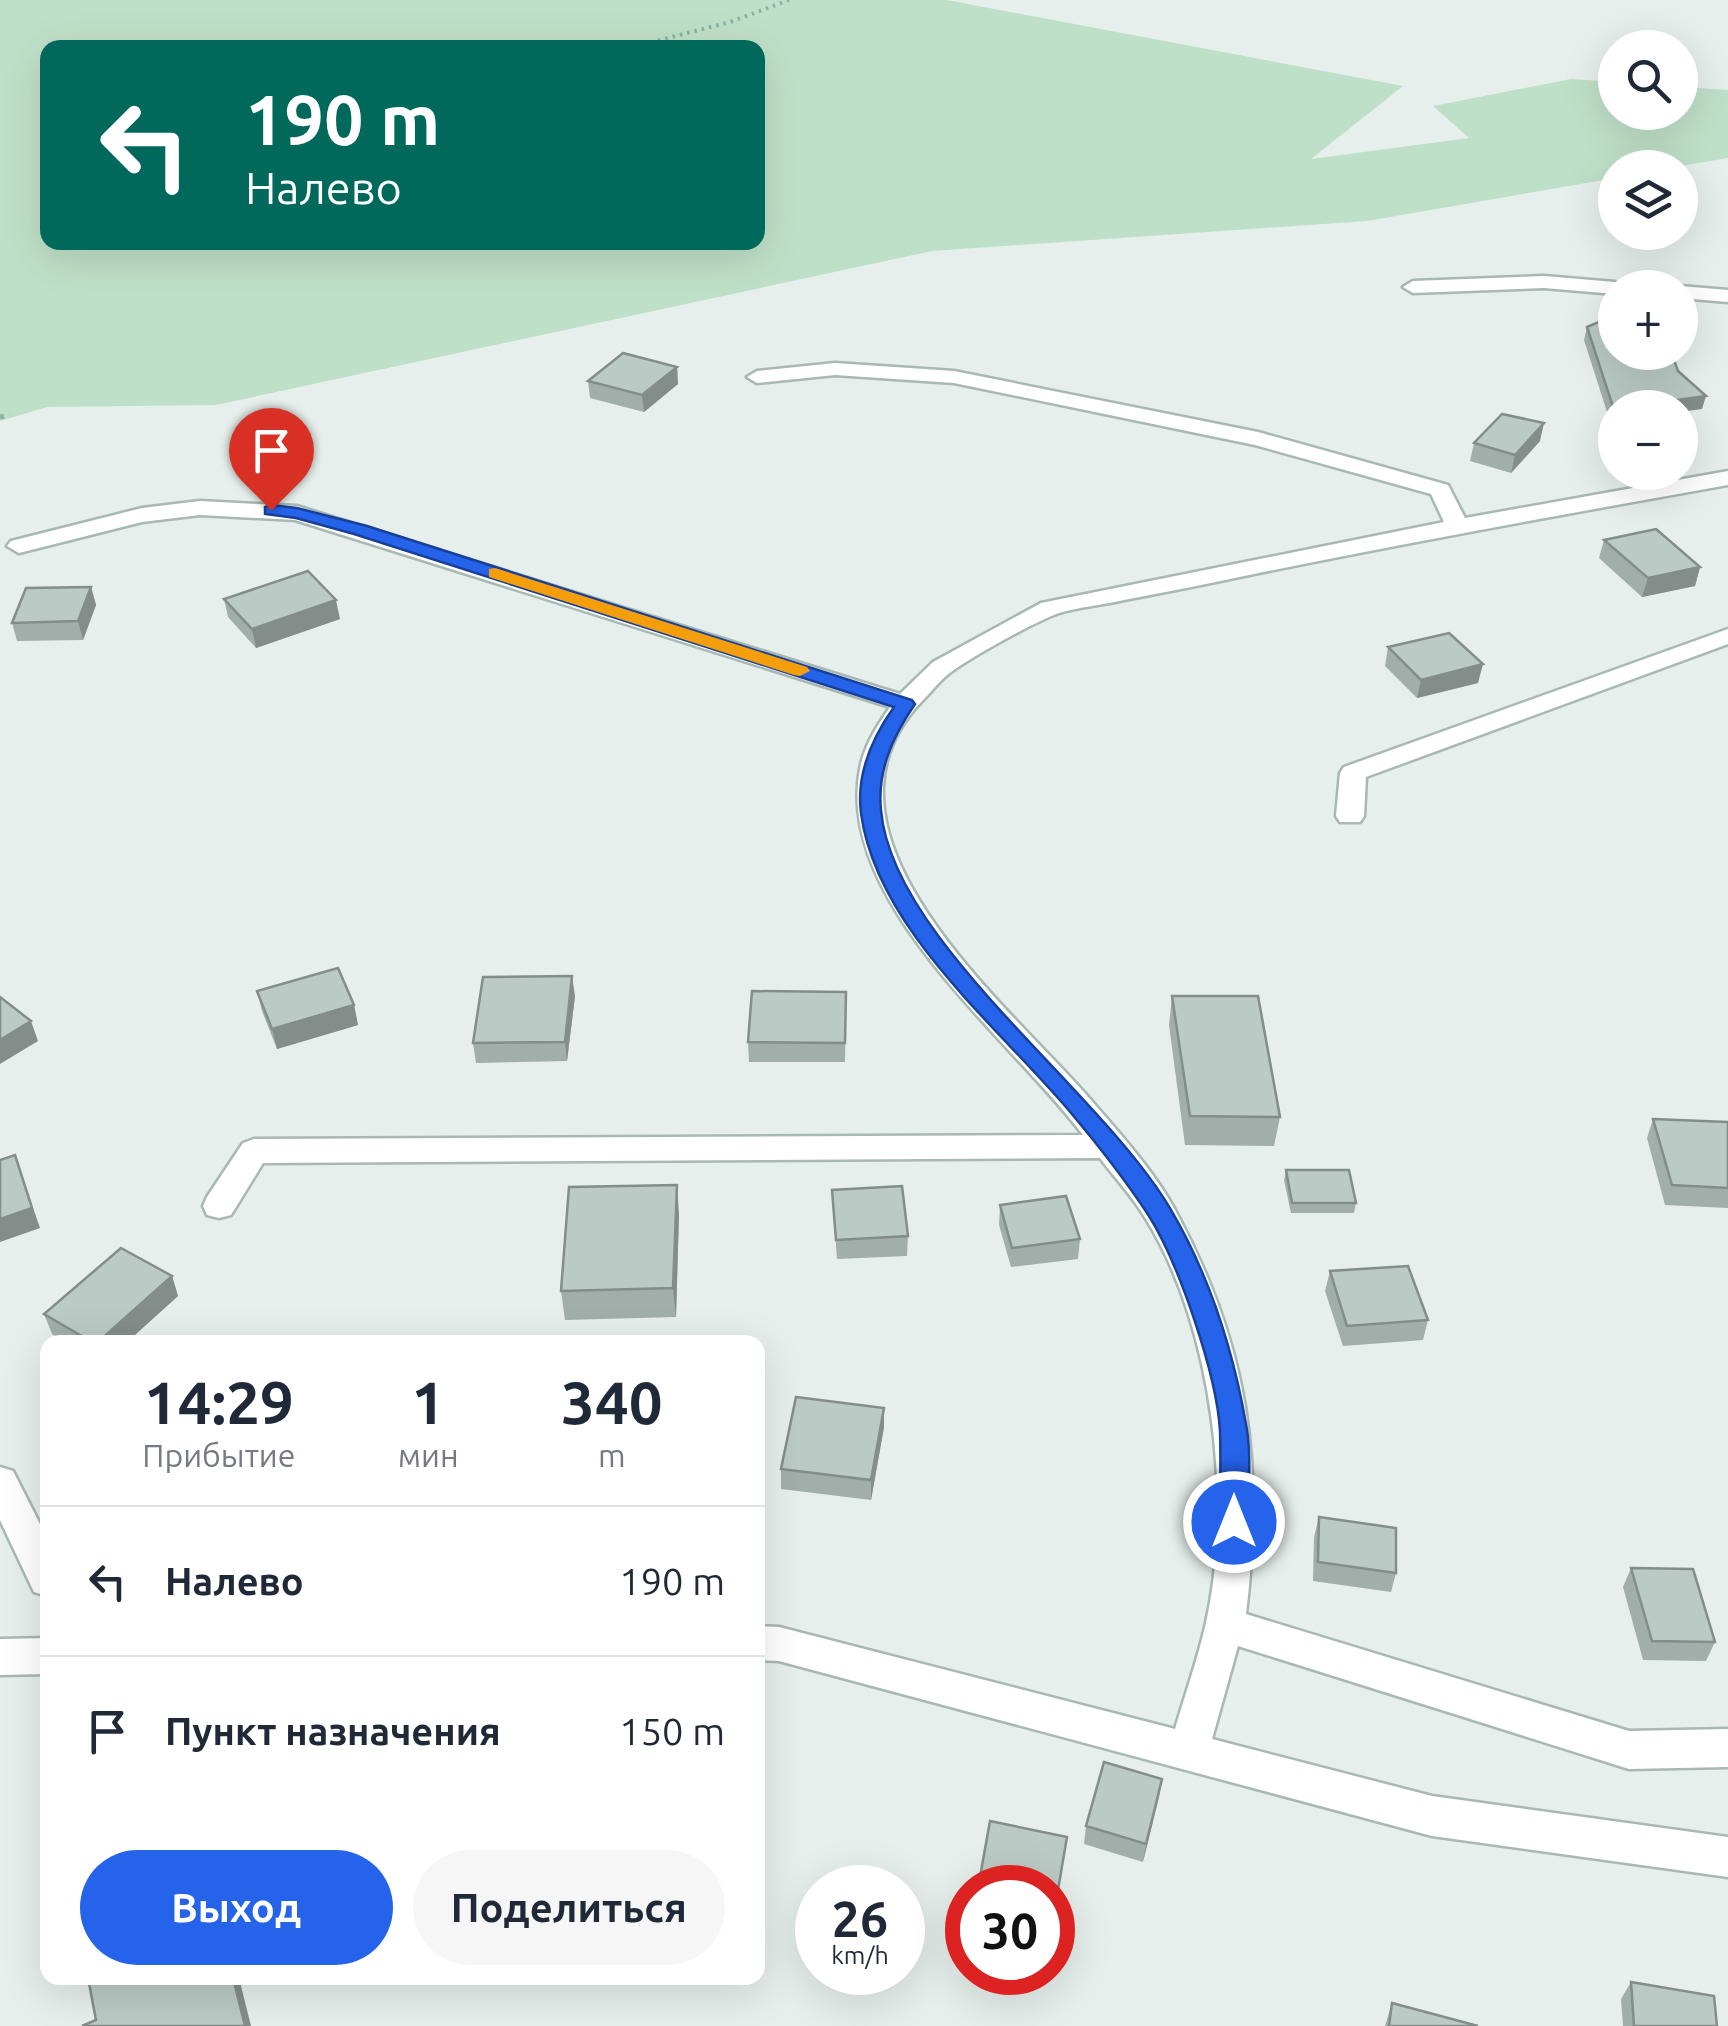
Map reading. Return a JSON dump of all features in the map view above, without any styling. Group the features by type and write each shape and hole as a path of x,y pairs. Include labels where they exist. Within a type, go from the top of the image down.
{"street":[{"path":"1413,287 1544,282 1598,287"},
{"path":"1698,294 1728,296"},
{"path":"757,378 835,369 954,377 1258,440 1440,490 1457,526"},
{"path":"1188,1750 1225,1625 1234,1554 1234,1427 1207,1314 1160,1214 1110,1146 956,974 912,913 880,851 870,810 873,768 886,732 905,704 942,667 1050,608 1457,526 1728,478"},
{"path":"19,546 142,516 200,508 297,513 905,704"},
{"path":"1350,816 1354,773 1728,636"},
{"path":"219,1206 254,1151 1110,1146"},
{"path":"0,1482 40,1564"},
{"path":"1225,1625 1629,1750 1728,1748"},
{"path":"765,1643 1432,1816 1728,1857"},
{"path":"0,1656 40,1656"}],"path":[{"path":"661,40 730,22 789,0"},
{"path":"0,417 10,415"}],"green space":[{"path":"0,0 947,0 1403,86 1311,159 1469,138 1433,106 1571,79 1598,81 1598,130 1698,130 1698,88 1728,90 1728,158 1698,163 1698,150 1598,150 1598,181 1367,221 932,251 216,405 47,407 0,421"}],"building":[{"path":"1598,322 1598,361 1587,327"},
{"path":"623,353 677,367 642,395 588,381"},
{"path":"1601,370 1678,370 1706,396 1698,397 1698,390 1608,390"},
{"path":"1502,414 1544,423 1515,455 1474,443"},
{"path":"1656,529 1700,567 1648,578 1604,540"},
{"path":"308,571 336,600 252,629 224,599"},
{"path":"91,587 78,621 12,623 26,588"},
{"path":"1449,633 1483,664 1421,680 1388,647"},
{"path":"338,968 354,1005 272,1029 257,991"},
{"path":"572,976 565,1042 473,1043 483,977"},
{"path":"752,991 846,992 845,1043 748,1042"},
{"path":"1172,996 1258,996 1280,1117 1190,1116"},
{"path":"0,997 31,1021 0,1040"},
{"path":"1653,1119 1728,1122 1728,1188 1672,1185"},
{"path":"15,1155 32,1208 0,1219 0,1160"},
{"path":"1286,1170 1349,1170 1356,1203 1292,1203"},
{"path":"677,1185 673,1288 561,1291 569,1187"},
{"path":"902,1186 908,1236 836,1240 832,1190"},
{"path":"1066,1196 1080,1239 1012,1248 1000,1205"},
{"path":"121,1248 172,1276 106,1335 80,1335 44,1314"},
{"path":"1408,1266 1428,1320 1347,1326 1330,1271"},
{"path":"796,1397 884,1408 871,1480 781,1469"},
{"path":"1319,1517 1396,1528 1396,1573 1318,1562"},
{"path":"1631,1568 1693,1569 1715,1642 1652,1641"},
{"path":"1104,1762 1162,1779 1146,1844 1086,1826"},
{"path":"990,1821 1067,1837 1062,1865 982,1865"},
{"path":"1631,1982 1714,1996 1717,2026 1634,2026"},
{"path":"89,1985 235,1985 245,2026 82,2026 96,2020"},
{"path":"1392,2003 1478,2026 1389,2026"}],"slow traffic":[{"path":"495,573 800,671"}],"route":[{"path":"271,510 360,530 905,704 886,732 873,768 870,810 880,851 912,913 956,974 1080,1108 1160,1214 1207,1314 1234,1427 1234,1522"}]}
